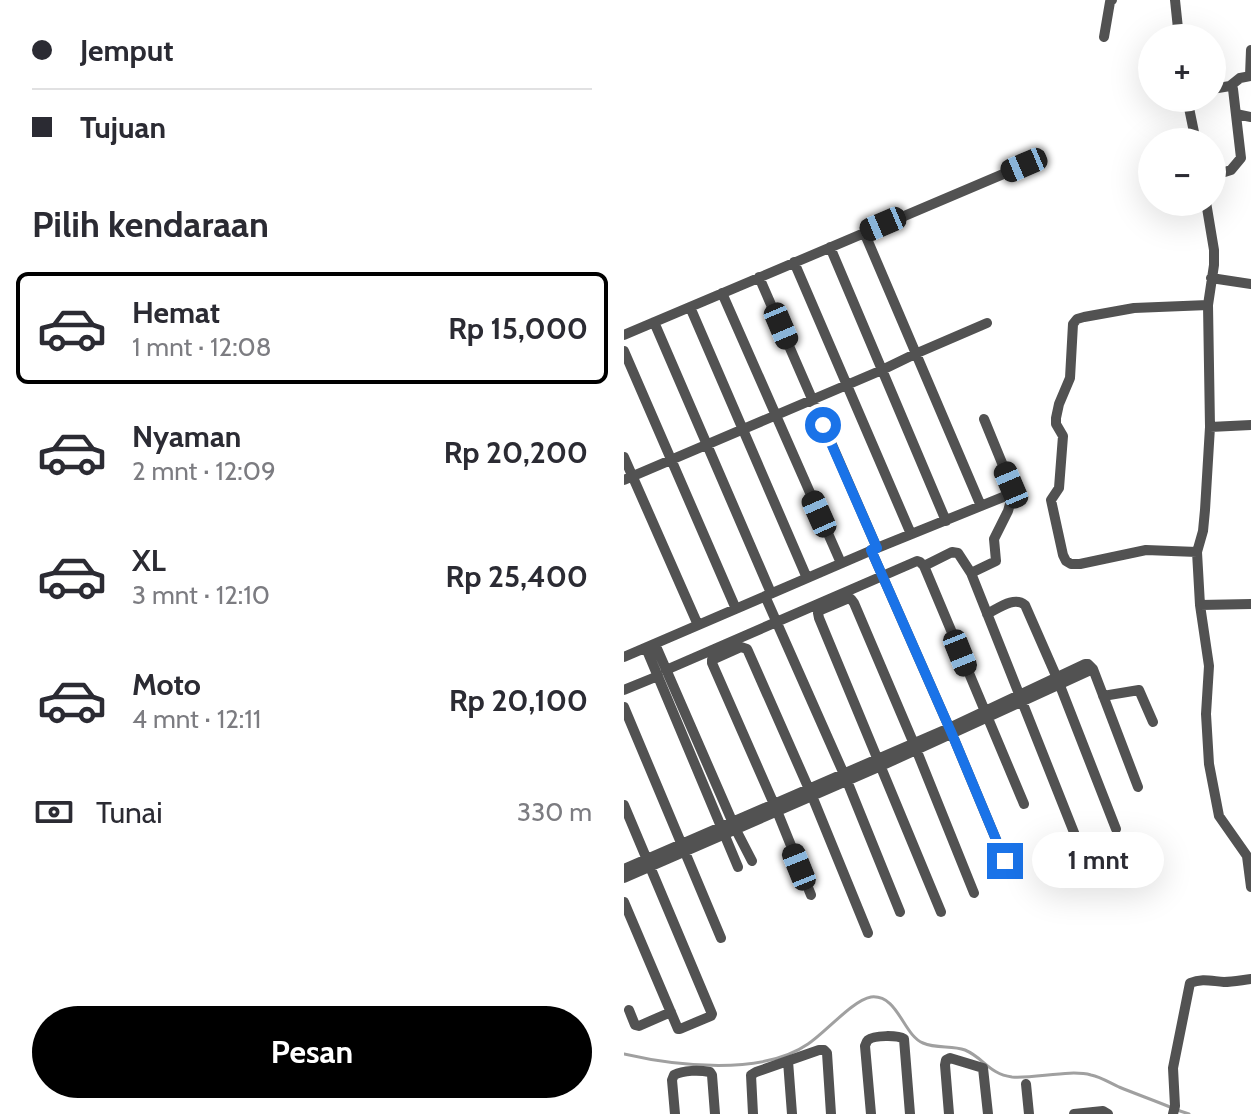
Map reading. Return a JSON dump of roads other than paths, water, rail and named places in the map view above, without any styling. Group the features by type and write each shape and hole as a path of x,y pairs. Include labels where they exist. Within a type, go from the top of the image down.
{"street":[{"path":"1104,37 1112,0"},
{"path":"1175,0 1178,24"},
{"path":"1226,87 1240,78 1251,76 1251,50"},
{"path":"1226,172 1241,158 1233,89 1230,86"},
{"path":"1236,114 1251,117"},
{"path":"624,335 1041,158"},
{"path":"1208,216 1214,250 1208,305 1210,427 1203,531 1197,552 1200,605 1209,666 1206,714 1209,764 1219,816 1247,856 1251,887"},
{"path":"864,232 981,506"},
{"path":"830,247 946,521"},
{"path":"794,262 911,534"},
{"path":"759,277 1005,861"},
{"path":"1211,278 1251,284"},
{"path":"722,293 841,563"},
{"path":"1197,552 1146,550 1071,564 1063,555 1051,500 1059,488 1063,436 1056,418 1070,378 1073,324 1077,319 1134,308 1208,305"},
{"path":"690,307 807,578"},
{"path":"654,322 900,912"},
{"path":"628,479 987,323"},
{"path":"624,351 736,609"},
{"path":"971,573 996,561 994,539 1013,493 984,419"},
{"path":"1210,427 1251,425"},
{"path":"624,457 628,479 698,625"},
{"path":"624,657 1013,493"},
{"path":"924,566 952,552 958,553 971,573 1075,835"},
{"path":"624,690 917,561 924,566 1024,804"},
{"path":"941,912 819,618 821,610 847,599 854,603 974,893"},
{"path":"987,614 1015,600 1025,605 1116,829"},
{"path":"1200,605 1251,604"},
{"path":"651,646 729,829 738,867"},
{"path":"811,895 712,663 712,660 738,648 748,651 868,933"},
{"path":"624,878 648,863 1058,682 1085,664 1093,669 1138,787"},
{"path":"1103,696 1139,690 1153,722"},
{"path":"624,707 721,938"},
{"path":"624,805 712,1014 679,1029 624,902"},
{"path":"729,829 752,861"},
{"path":"624,869 648,863"},
{"path":"1174,1110 1173,1068 1190,983 1251,979"},
{"path":"624,997 635,1025 671,1012"},
{"path":"871,1114 866,1041 897,1036 904,1039 910,1114"},
{"path":"753,1114 751,1075 819,1050 827,1053 831,1114"},
{"path":"949,1114 945,1065 950,1058 983,1068 988,1114"},
{"path":"788,1061 792,1114"},
{"path":"675,1114 674,1075 704,1071 712,1075 715,1114"},
{"path":"1026,1084 1029,1114"},
{"path":"1074,1114 1103,1111 1108,1114"}],"waterway":[{"path":"624,1054 693,1065 767,1061 808,1044 848,1010 871,997 888,1002 916,1039 934,1046 965,1050 1004,1075 1021,1077 1082,1073 1170,1107"},
{"path":"1177,1110 1189,1114"}]}
